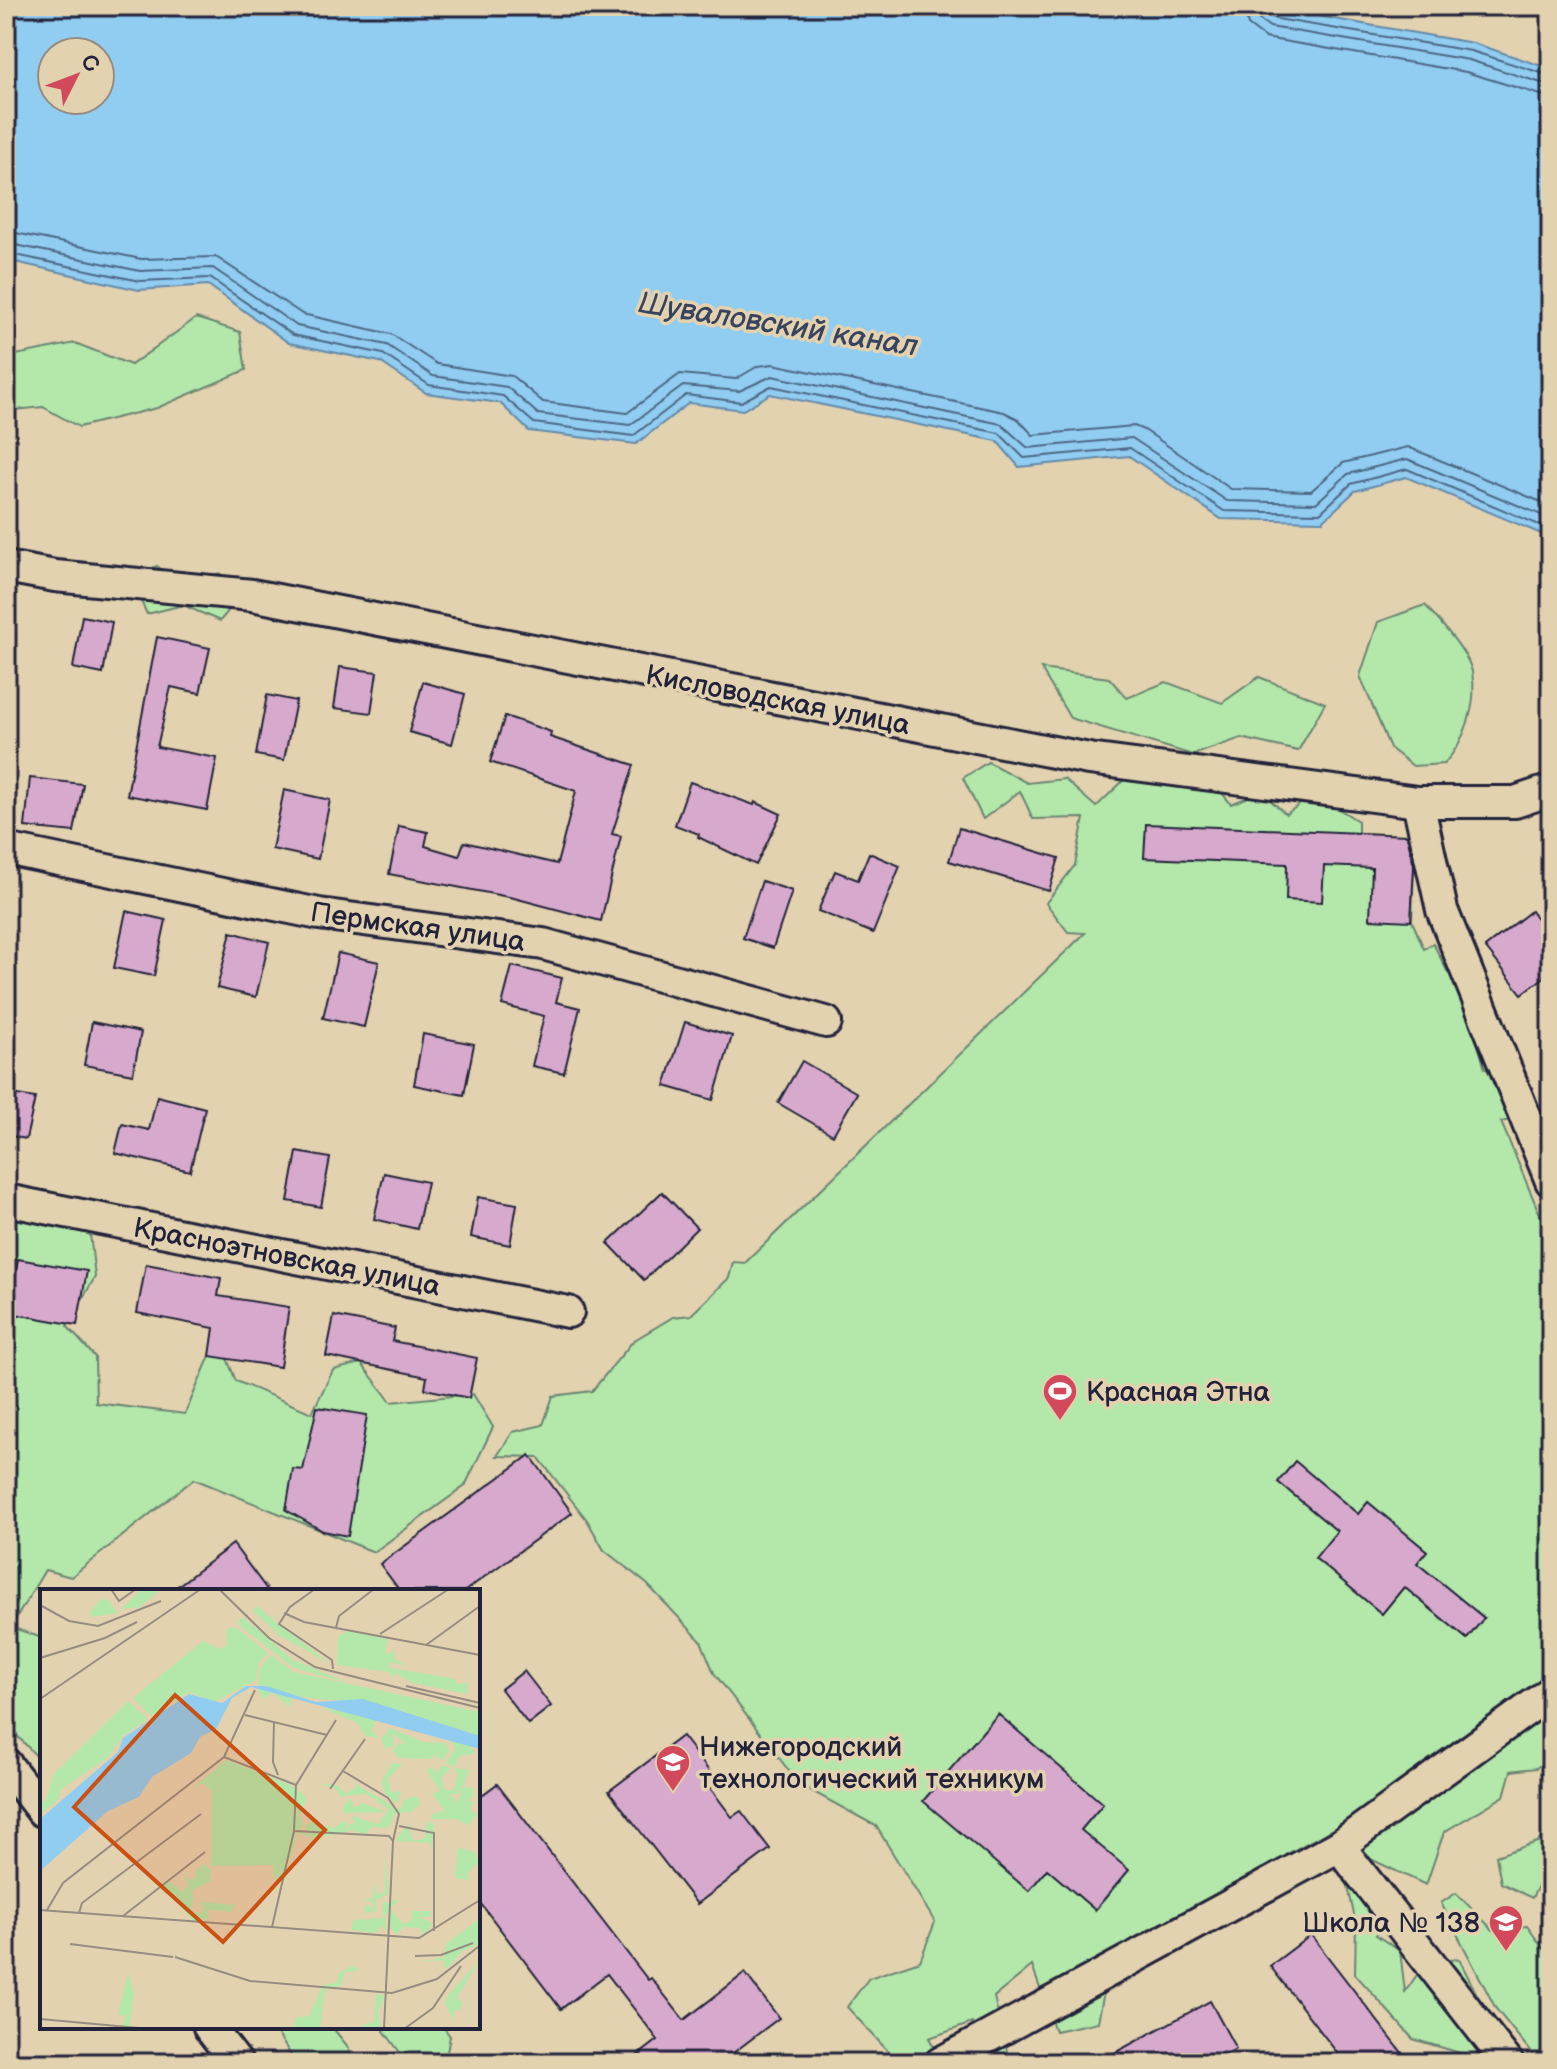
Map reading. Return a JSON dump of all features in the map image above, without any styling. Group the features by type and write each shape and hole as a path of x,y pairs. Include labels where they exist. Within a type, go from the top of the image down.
{"street":[{"name":"Кисловодская улица","path":"6,567 55,576 252,595 1089,759 1418,802 1515,802 1551,790"},
{"path":"1418,802 1442,910 1551,1181"},
{"name":"Пермская улица","path":"6,849 319,914 543,944 826,1022"},
{"name":"Красноэтновская улица","path":"6,1200 568,1312"},
{"path":"940,2063 1339,1846 1551,1692"},
{"path":"6,1764 40,1808"},
{"path":"1339,1846 1508,2063"},
{"path":"211,2029 237,2063"}],"green space":[{"path":"196,318 240,332 246,370 157,408 79,427 43,407 6,411 6,357 75,343 131,365"},
{"path":"157,566 180,582 220,573 238,599 220,621 183,605 147,614 130,578"},
{"path":"1425,605 1465,655 1472,672 1473,697 1464,733 1444,764 1413,766 1390,748 1360,676 1378,622"},
{"path":"1041,669 1109,678 1127,698 1166,682 1222,703 1259,677 1325,703 1298,751 1241,738 1193,755 1070,718"},
{"name":"Красная Этна","path":"988,762 1027,783 1064,779 1096,807 1127,777 1218,788 1231,804 1261,792 1286,814 1315,794 1358,821 1358,833 1415,836 1412,921 1424,949 1433,943 1448,973 1494,997 1494,1015 1477,1041 1485,1069 1517,1078 1511,1120 1501,1122 1551,1241 1551,1757 1536,1768 1511,1771 1504,1796 1444,1832 1426,1885 1364,1856 1345,1822 1287,1854 1291,1886 1109,1967 1098,2022 1055,2031 1032,1966 994,1997 1008,2055 981,2063 972,2023 929,2038 943,2063 899,2063 847,2007 869,1978 920,1961 935,1922 876,1826 799,1784 714,1673 701,1641 647,1584 604,1550 587,1520 538,1457 497,1456 513,1432 543,1425 553,1396 592,1391 633,1341 673,1317 691,1315 729,1278 733,1262 745,1263 1085,933 1068,932 1046,903 1075,865 1084,818 1033,819 1020,791 983,819 963,778"},
{"path":"61,1200 87,1208 95,1277 67,1326 95,1357 96,1403 185,1414 231,1307 224,1351 236,1381 312,1413 333,1370 361,1363 391,1402 473,1394 493,1427 465,1486 374,1552 194,1479 71,1577 45,1570 11,1627 40,1637 40,1760 6,1724 6,1220"},
{"path":"1551,1830 1551,1860 1532,1898 1501,1883 1496,1856 1537,1842"},
{"path":"1345,1872 1398,1900 1376,1935 1400,1951 1405,1992 1426,1962 1459,1959 1489,2018 1477,2058 1413,2039 1355,1974 1356,1924"},
{"path":"1456,1893 1493,1930 1527,1926 1551,1959 1551,2063 1540,2063 1496,2009 1441,1903"},
{"path":"274,2029 334,2029 349,2048 348,2063 296,2063"},
{"path":"445,2029 450,2036 445,2063 408,2063 384,2031"}],"water":[{"name":"Шуваловский канал","path":"6,6 1260,6 1473,43 1551,69 1551,538 1406,477 1355,491 1323,521 1221,519 1129,456 1019,467 997,441 770,394 743,410 689,403 636,444 529,431 500,403 426,393 380,362 289,343 208,285 139,290 6,260"}],"building":[{"path":"82,616 112,622 103,674 73,668"},
{"path":"157,637 210,648 200,693 171,687 157,747 217,758 207,810 127,795"},
{"path":"340,667 377,672 371,713 334,708"},
{"path":"423,682 465,694 452,744 409,732"},
{"path":"267,695 296,701 284,760 256,755"},
{"path":"505,716 551,732 550,737 634,765 612,834 621,836 601,921 514,898 389,874 399,826 428,832 425,846 459,856 464,842 557,864 576,791 490,762"},
{"path":"30,778 83,784 74,832 25,827"},
{"path":"690,782 754,805 755,802 781,814 756,865 698,837 699,834 675,825"},
{"path":"284,790 330,800 318,859 272,849"},
{"path":"1146,824 1407,835 1414,866 1411,921 1370,919 1372,868 1324,866 1322,902 1286,900 1287,864 1144,858"},
{"path":"959,828 1059,858 1049,891 949,861"},
{"path":"869,853 900,866 873,933 818,911 835,871 858,880"},
{"path":"762,881 792,891 773,948 743,938"},
{"path":"126,911 166,920 154,976 114,968"},
{"path":"1531,911 1551,936 1551,972 1522,994 1485,947"},
{"path":"231,932 269,942 256,997 217,988"},
{"path":"338,953 379,962 364,1027 323,1018"},
{"path":"512,966 562,978 556,1002 580,1008 564,1073 532,1066 544,1016 502,1005"},
{"path":"92,1022 141,1032 133,1074 84,1065"},
{"path":"685,1022 732,1036 713,1100 665,1086"},
{"path":"423,1034 474,1044 464,1095 414,1085"},
{"path":"802,1061 857,1093 833,1135 778,1103"},
{"path":"6,1093 35,1098 26,1139 6,1135"},
{"path":"157,1096 205,1108 190,1171 115,1153 122,1124 149,1130"},
{"path":"297,1152 330,1158 321,1207 288,1201"},
{"path":"384,1173 427,1182 417,1229 374,1219"},
{"path":"662,1192 697,1228 644,1280 608,1243"},
{"path":"478,1197 517,1204 510,1245 471,1237"},
{"path":"18,1259 87,1271 77,1325 9,1313"},
{"path":"146,1264 221,1278 218,1296 289,1307 280,1367 210,1356 214,1328 137,1313"},
{"path":"334,1316 395,1328 392,1341 477,1358 469,1398 425,1389 427,1377 326,1356"},
{"path":"317,1407 367,1415 348,1536 323,1531 286,1510 293,1469 303,1470"},
{"path":"530,1455 572,1513 468,1589 399,1589 380,1564"},
{"path":"1295,1461 1358,1514 1368,1502 1427,1551 1417,1563 1484,1618 1467,1639 1404,1587 1382,1614 1315,1558 1337,1531 1278,1482"},
{"path":"233,1544 267,1589 174,1589"},
{"path":"524,1671 551,1706 528,1724 501,1689"},
{"path":"998,1714 1103,1804 1081,1830 1129,1870 1095,1910 1047,1869 1029,1891 923,1801"},
{"path":"682,1736 712,1775 704,1780 732,1817 741,1811 770,1849 697,1904 609,1791"},
{"path":"497,1784 648,1980 651,1978 684,2020 745,1973 779,2018 720,2063 628,2063 658,2040 607,1974 561,2009 480,1903 480,1797"},
{"path":"1311,1935 1410,2063 1345,2063 1270,1966"},
{"path":"1210,2001 1236,2049 1210,2063 1096,2063"}],"place":[{"name":"Красная Этна","path":"1060,1422"},
{"name":"Нижегородский технологический техникум","path":"673,1793"},
{"name":"Школа № 138","path":"1506,1953"}]}
